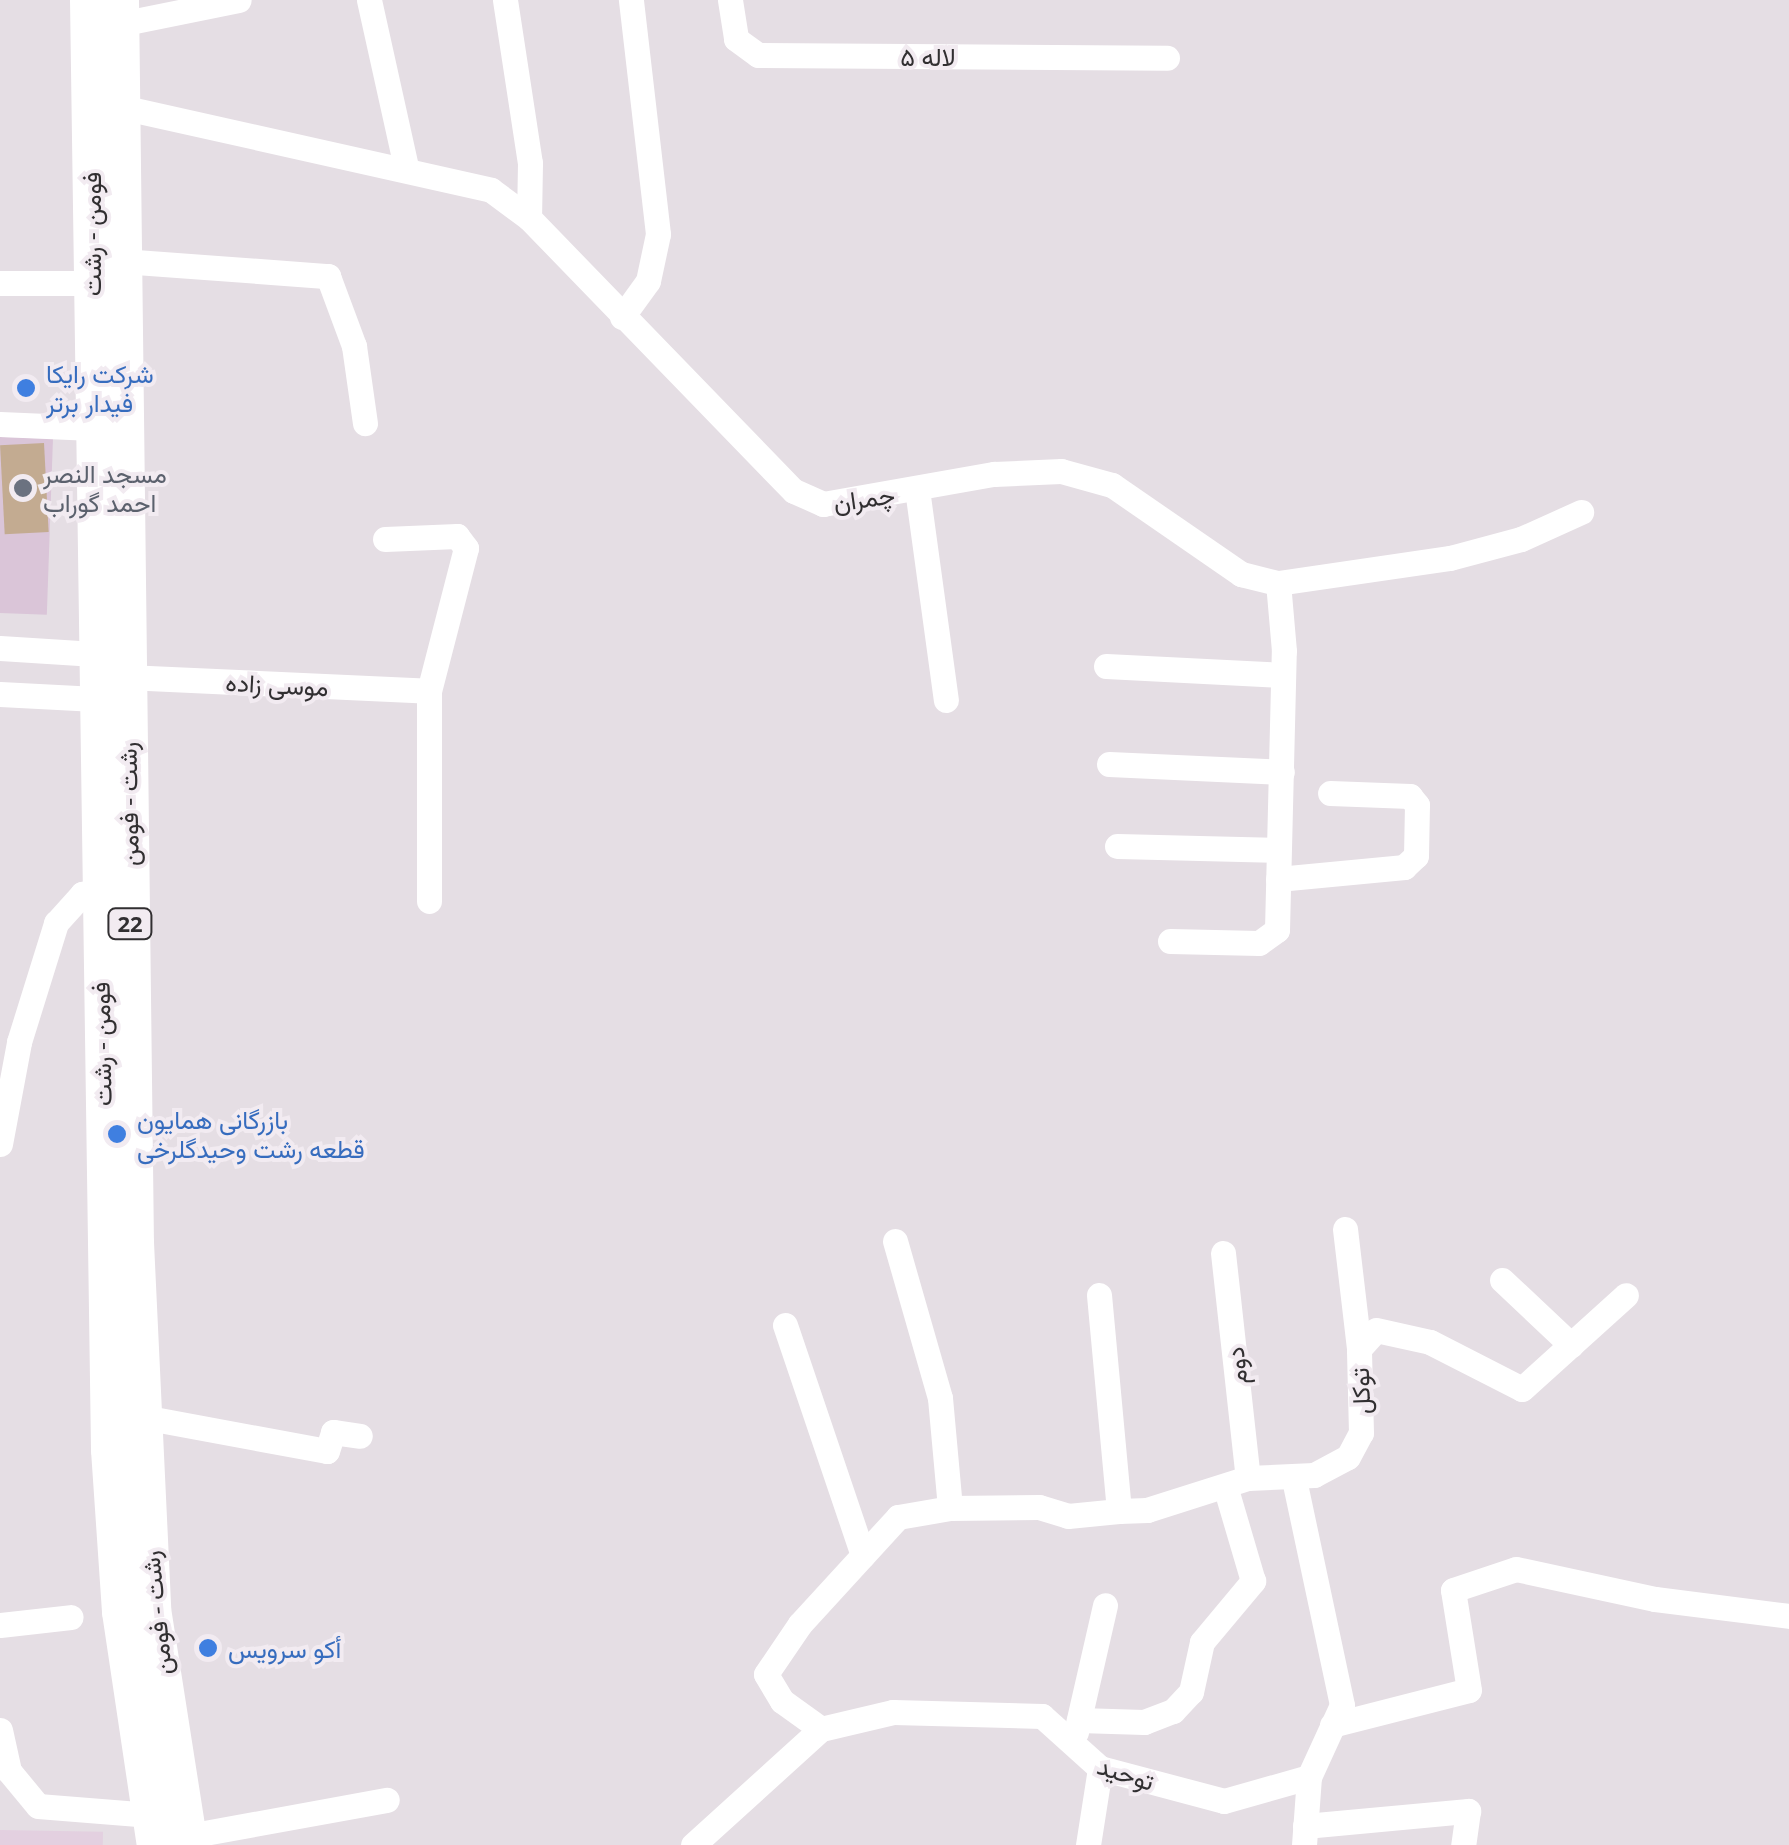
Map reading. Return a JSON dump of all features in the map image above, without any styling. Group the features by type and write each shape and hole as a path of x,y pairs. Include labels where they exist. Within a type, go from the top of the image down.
{"highway":[{"name":"فومن - رشت","path":"89,0 98,890 110,1450 122,1612 171,1835"},
{"name":"رشت - فومن","path":"120,12 126,677 143,1417 152,1609 171,1835"}],"street":[{"path":"120,12 239,0"},
{"path":"369,0 406,168"},
{"path":"505,0 530,163 529,218"},
{"path":"622,317 648,281 658,234 632,0"},
{"name":"لاله ۵","path":"730,0 736,39 758,55 1167,58"},
{"name":"چمران","path":"121,108 406,168 491,190 529,218 622,317 806,499 838,505 1039,470 1085,477 1112,485 1241,574 1278,583 1450,558 1521,539 1581,512"},
{"path":"122,261 328,276 354,346 365,423"},
{"path":"0,283 92,283"},
{"path":"0,424 93,428"},
{"path":"917,490 946,700"},
{"path":"385,539 458,536 466,548 429,691 429,901"},
{"path":"1170,941 1270,940 1279,912 1276,850 1284,675 1278,583"},
{"path":"0,648 95,654"},
{"path":"1106,666 1284,675"},
{"name":"موسی زاده","path":"126,677 429,691"},
{"path":"0,694 96,700"},
{"path":"1109,764 1282,772"},
{"path":"1278,879 1404,868 1416,856 1417,805 1410,796 1330,793"},
{"path":"1116,846 1276,850"},
{"path":"0,1144 18,1042 56,923 82,894 98,890"},
{"path":"1345,1229 1359,1349"},
{"path":"895,1241 940,1398 950,1508"},
{"name":"دوم","path":"1078,1720 1144,1722 1173,1711 1190,1692 1202,1642 1252,1581 1237,1482 1223,1253"},
{"path":"1502,1280 1571,1345"},
{"path":"1099,1295 1119,1510"},
{"name":"توکل","path":"821,1729 782,1701 766,1674 898,1517 950,1508 1038,1507 1068,1516 1147,1510 1237,1482 1294,1479 1334,1466 1359,1442 1359,1349 1376,1330 1397,1332 1522,1389 1626,1295"},
{"path":"786,1324 863,1554"},
{"path":"143,1417 327,1451 333,1432 360,1436"},
{"path":"1294,1479 1342,1705 1309,1777 1304,1836 1468,1811 1463,1845"},
{"path":"1332,1725 1469,1690 1453,1590 1516,1569 1655,1599 1789,1616"},
{"path":"1072,1747 1105,1605"},
{"path":"0,1626 70,1618"},
{"name":"توحید","path":"693,1845 821,1729 894,1712 1042,1716 1072,1747 1100,1768 1224,1801 1309,1777"},
{"path":"0,1730 4,1771 24,1795 49,1812 171,1835 387,1800"},
{"path":"1088,1845 1100,1768"}],"shaded area":[{"path":"0,437 53,439 47,615 0,613"},
{"path":"0,1830 103,1832 103,1845 0,1845"}],"building":[{"name":"مسجد النصر احمد گوراب","path":"44,443 49,532 5,534 0,445"}],"place":[{"name":"شرکت رایکا فیدار برتر","path":"26,388"},
{"name":"مسجد النصر احمد گوراب","path":"23,488"},
{"name":"بازرگانی همایون قطعه رشت وحیدگلرخی","path":"117,1134"},
{"name":"أکو سرویس","path":"208,1648"}]}
